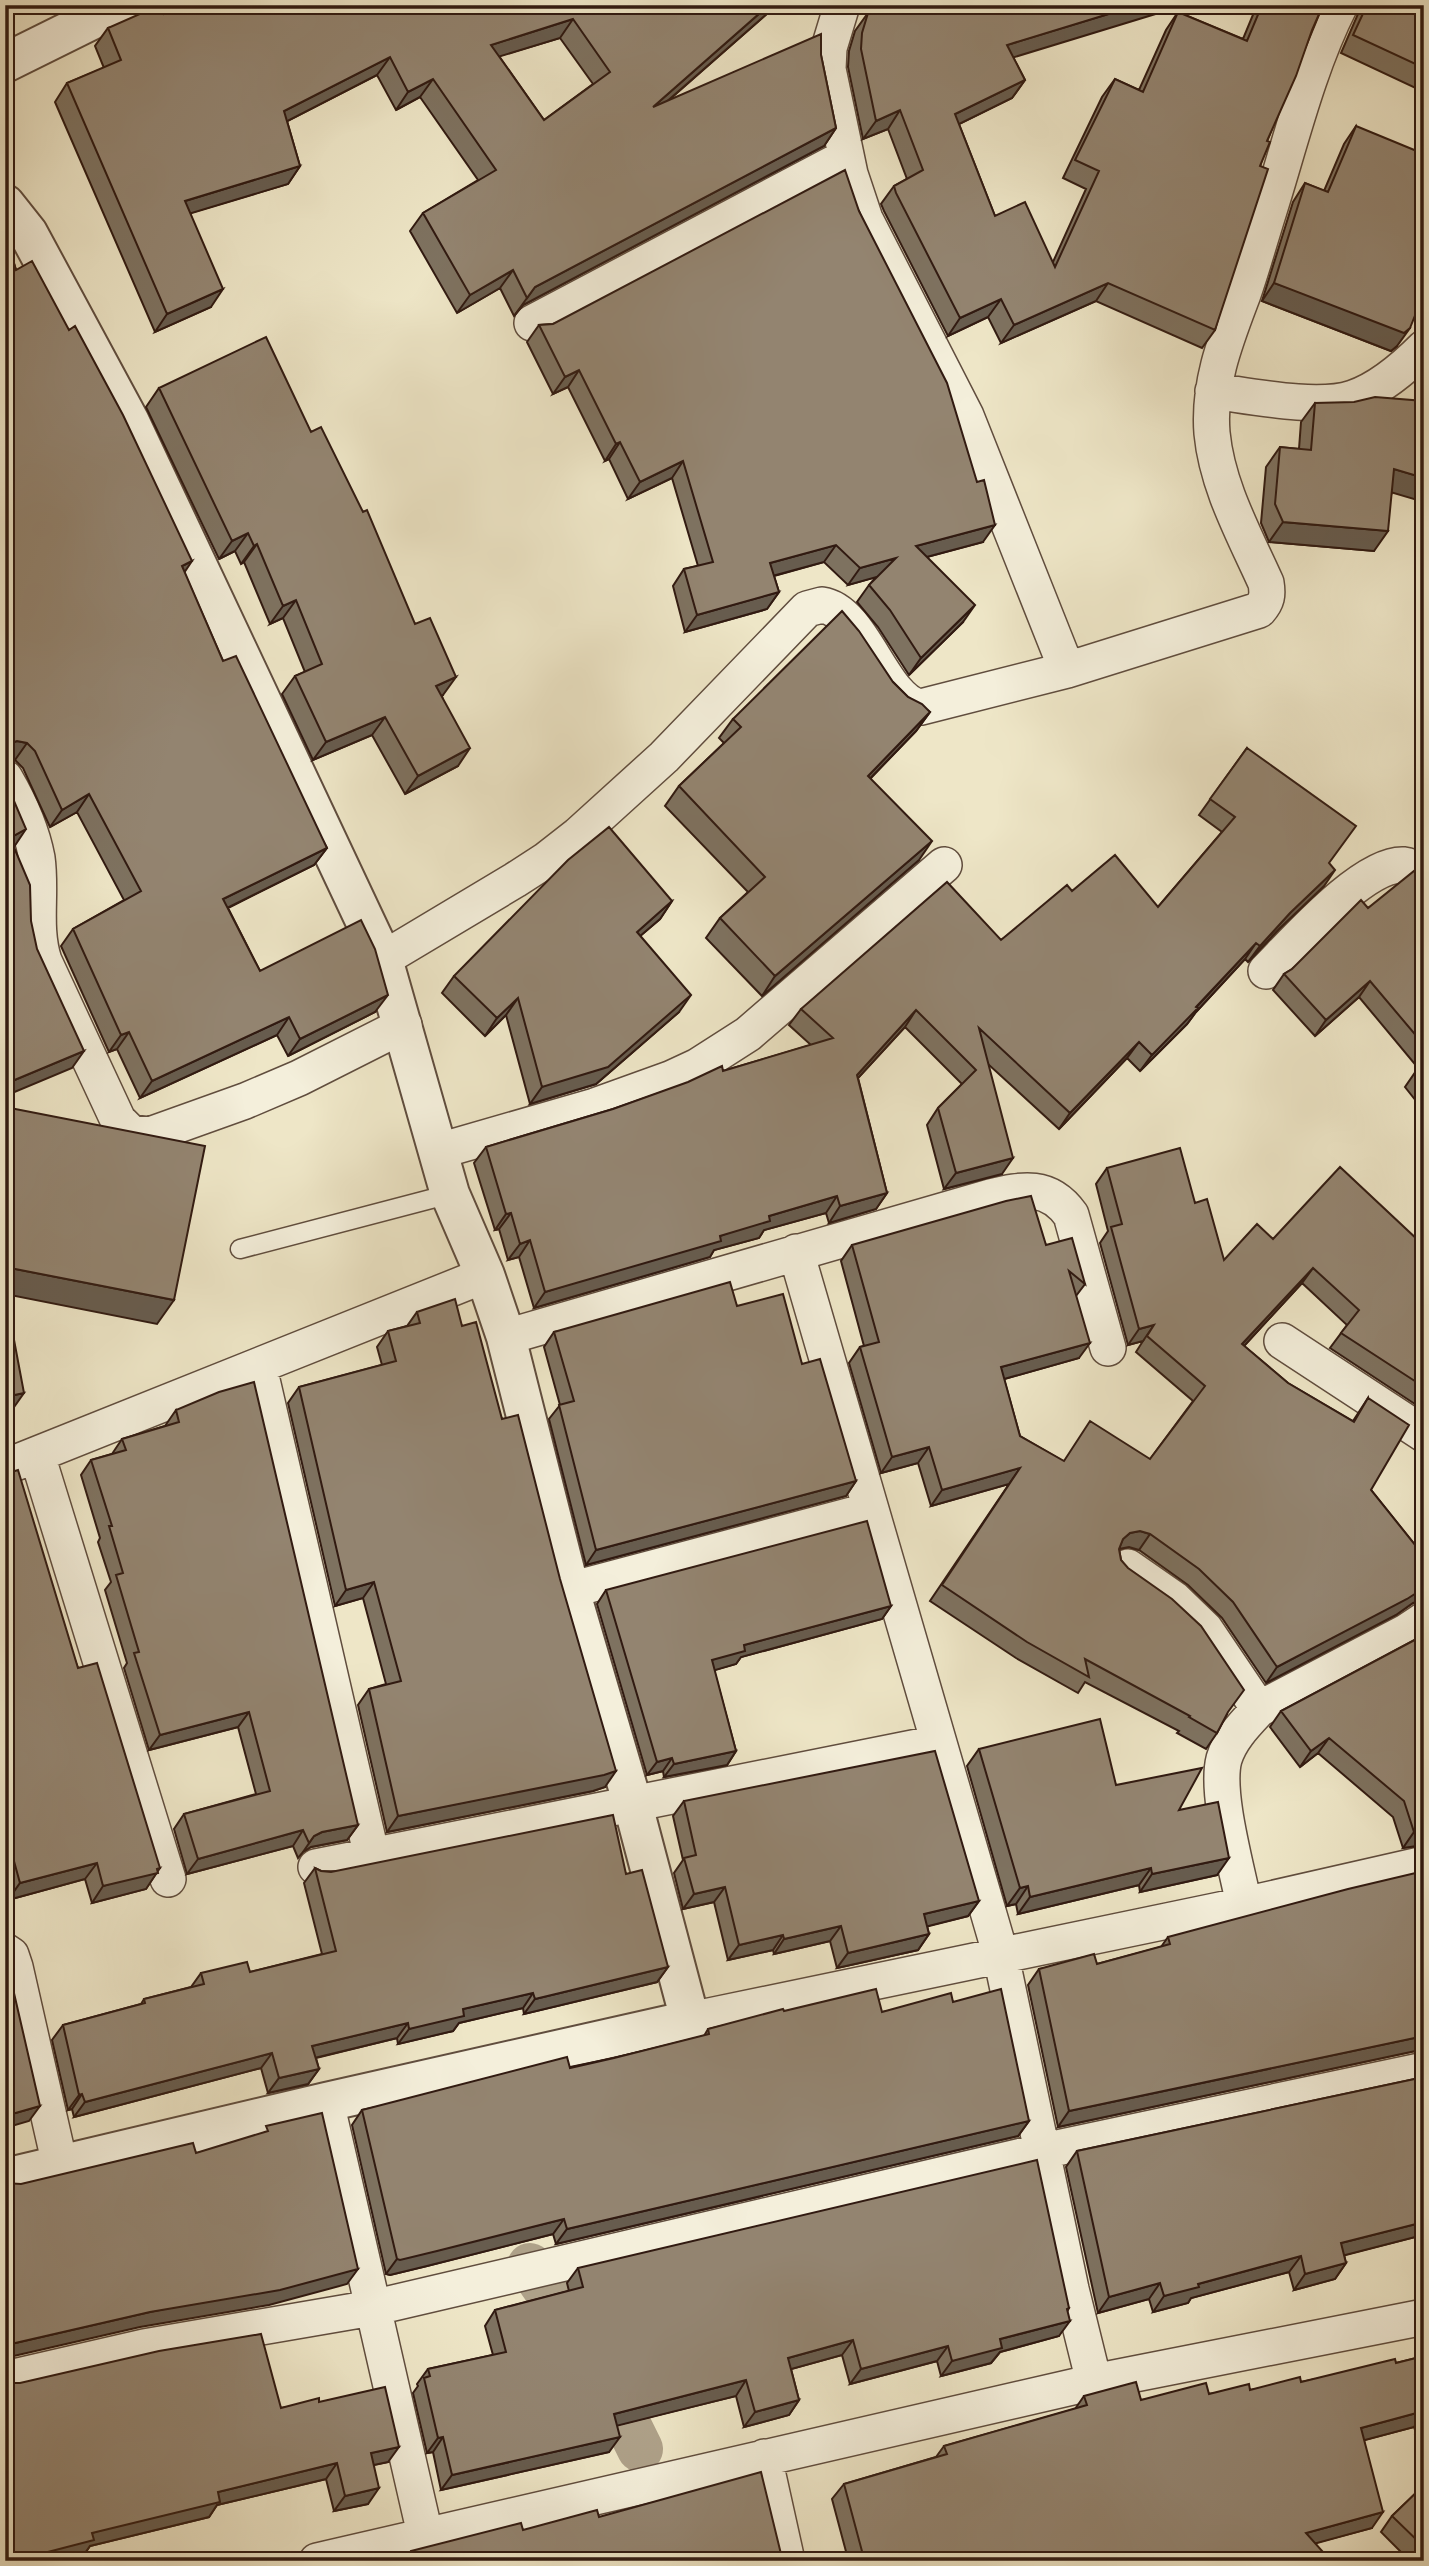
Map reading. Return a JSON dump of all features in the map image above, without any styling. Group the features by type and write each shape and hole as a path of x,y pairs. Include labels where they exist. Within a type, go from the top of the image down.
{"street":[{"path":"5,63 122,5"},
{"path":"842,5 829,48 828,69 846,157 865,219 966,416 1068,670"},
{"path":"383,959 515,880 578,835 664,757 807,610 822,605 841,613 896,689 916,706 1068,670 1259,610 1268,595 1266,583 1224,489 1212,431 1213,391 1220,356 1315,66 1328,28 1340,5"},
{"path":"531,323 846,157"},
{"path":"5,204 27,233 130,422 383,959 450,1194 485,1275 506,1337 570,1590 633,1805 690,2020"},
{"path":"1213,391 1318,402 1352,398 1375,387 1407,365 1424,348"},
{"path":"5,778 29,829 37,860 37,927 44,961 118,1120 131,1133 150,1135 245,1101 299,1078 404,1025"},
{"path":"439,1151 595,1106 698,1066 748,1034 944,865"},
{"path":"1266,971 1361,881 1383,870 1404,865 1424,874"},
{"path":"506,1337 990,1197 1026,1190 1047,1194 1063,1203 1071,1215 1108,1348"},
{"path":"796,1252 1000,1956 1071,2289 1094,2382"},
{"path":"168,1879 21,1461 485,1275"},
{"path":"1282,1341 1424,1434"},
{"path":"259,1367 372,1857"},
{"path":"570,1590 871,1510"},
{"path":"1128,1567 1174,1599 1205,1629 1258,1709"},
{"path":"1244,1905 1223,1795 1224,1758 1232,1741 1258,1709 1424,1620"},
{"path":"316,1867 939,1743"},
{"path":"5,2178 690,2020 1244,1905 1424,1864"},
{"path":"5,1951 11,1955 15,1967 60,2165"},
{"path":"5,2379 144,2347 372,2308 1043,2151 1424,2070"},
{"path":"326,2102 425,2534"},
{"path":"317,2561 1094,2382 1424,2317"},
{"path":"764,2457 787,2561"}],"lane":[{"path":"240,1249 450,1194"}],"building":[{"path":"160,5 164,14 194,5 769,5 653,107 821,34 821,55 836,128 535,287 527,298 513,270 470,295 423,213 496,170 433,79 408,92 390,57 284,111 300,166 185,201 223,289 167,314 67,83 121,60 108,28","holes":["573,19 610,72 544,120 491,45"]},
{"path":"886,5 1138,5 1007,45 1025,80 955,114 995,216 1025,202 1055,267 1099,171 1075,160 1115,79 1143,92 1178,12 1247,41 1262,5 1323,5 1267,141 1270,142 1260,166 1268,169 1215,330 1108,283 1014,325 1001,299 960,318 896,193 894,186 923,170 900,110 876,121 861,49 862,33 868,13"},
{"path":"1367,5 1424,5 1424,68 1353,35"},
{"path":"1356,126 1424,154 1424,293 1410,328 1404,333 1274,283 1305,183 1328,192"},
{"path":"845,170 859,211 947,383 977,482 984,480 995,525 916,546 975,605 921,658 890,610 869,585 896,558 860,568 836,545 770,563 779,592 697,615 684,569 713,562 683,461 640,482 620,442 616,444 579,370 565,377 539,325 553,324"},
{"path":"5,233 16,270 32,261 69,330 75,326 123,415 192,561 182,566 223,661 236,656 327,848 223,899 260,971 361,920 375,949 388,995 300,1039 289,1017 152,1081 129,1032 121,1035 73,929 141,891 89,794 62,810 35,751 27,743 17,741 5,745"},
{"path":"266,337 311,432 321,427 363,512 367,510 415,624 430,618 456,677 436,686 470,748 418,776 385,717 326,742 295,676 322,664 296,600 283,606 257,544 254,546 248,533 232,541 159,388"},
{"path":"1375,397 1424,401 1424,478 1394,469 1388,531 1283,522 1275,504 1280,447 1311,450 1315,403 1354,402"},
{"path":"842,611 859,631 893,682 908,697 922,704 930,712 868,776 932,841 775,976 720,918 765,877 679,786 741,727 733,719"},
{"path":"1247,748 1356,826 1329,863 1335,870 1260,946 1256,943 1152,1055 1139,1042 1070,1113 979,1028 1013,1158 956,1173 938,1108 976,1070 916,1010 857,1075 887,1193 840,1206 837,1196 769,1216 770,1221 720,1236 721,1241 545,1292 530,1240 520,1244 511,1213 506,1214 486,1147 613,1109 688,1082 722,1066 723,1071 833,1038 801,1009 947,882 1001,940 1067,885 1072,891 1115,855 1158,907 1235,817 1210,799"},
{"path":"5,780 26,829 10,838 30,885 31,921 37,949 84,1051 5,1084"},
{"path":"609,827 672,901 637,932 691,995 608,1067 542,1087 518,998 497,1018 454,976 568,860"},
{"path":"1414,871 1424,875 1424,1045 1370,981 1326,1020 1284,974 1361,900 1368,908"},
{"path":"1424,1065 1424,1081 1416,1071"},
{"path":"5,1107 205,1146 174,1300 5,1267"},
{"path":"1180,1148 1195,1203 1207,1199 1224,1260 1257,1224 1273,1239 1340,1167 1419,1241 1424,1236 1424,1387 1341,1333 1359,1310 1313,1268 1242,1344 1288,1383 1354,1422 1368,1398 1409,1425 1371,1490 1424,1556 1424,1588 1277,1667 1233,1602 1199,1569 1150,1534 1140,1531 1130,1533 1123,1539 1119,1549 1121,1560 1128,1568 1172,1599 1201,1626 1244,1690 1217,1733 1085,1659 1089,1677 1027,1642 942,1585 1020,1468 942,1490 929,1447 892,1457 860,1347 879,1342 852,1245 1031,1196 1046,1245 1072,1238 1085,1284 1069,1271 1090,1343 1001,1367 1020,1436 1064,1461 1090,1421 1150,1459 1205,1386 1147,1336 1154,1325 1139,1329 1111,1227 1122,1224 1107,1168"},
{"path":"730,1282 737,1306 783,1294 802,1364 820,1359 856,1481 596,1550 559,1405 574,1401 554,1332"},
{"path":"5,1292 24,1393 5,1397"},
{"path":"455,1299 462,1326 476,1322 502,1419 518,1415 560,1579 616,1771 398,1816 369,1689 401,1681 374,1582 346,1590 299,1387 396,1361 388,1331 420,1323 417,1312"},
{"path":"254,1382 358,1825 322,1832 314,1836 309,1843 303,1830 198,1859 184,1814 270,1791 249,1712 160,1735 134,1653 139,1652 116,1575 123,1573 109,1526 112,1526 91,1460 126,1450 122,1439 179,1422 176,1410 219,1392"},
{"path":"18,1470 78,1668 97,1663 160,1868 157,1869 158,1873 103,1886 97,1863 20,1883 12,1854 5,1856 5,1474"},
{"path":"867,1521 891,1606 744,1645 745,1651 712,1660 736,1751 674,1764 672,1758 657,1762 606,1590"},
{"path":"1424,1635 1424,1831 1414,1832 1404,1801 1329,1738 1311,1751 1281,1711"},
{"path":"1100,1719 1116,1785 1202,1768 1179,1810 1218,1802 1229,1858 1152,1874 1151,1868 1030,1897 1028,1886 1020,1888 979,1749"},
{"path":"935,1751 979,1901 924,1914 929,1934 848,1953 841,1926 784,1939 783,1935 739,1945 725,1887 694,1894 684,1858 696,1855 684,1801"},
{"path":"613,1815 626,1874 642,1870 668,1967 535,1999 533,1993 463,2009 464,2016 409,2029 408,2023 312,2046 319,2069 279,2078 272,2053 85,2102 82,2094 79,2095 63,2025 145,2003 144,1999 204,1984 201,1973 247,1962 250,1972 336,1951 315,1868 331,1872"},
{"path":"1424,1871 1424,2036 1069,2111 1039,1969 1094,1954 1097,1964 1170,1944 1168,1937"},
{"path":"5,1954 40,2106 5,2116"},
{"path":"876,1989 882,2012 951,1993 953,2002 1001,1989 1029,2121 567,2229 564,2219 397,2259 362,2110 567,2057 570,2068 614,2058 709,2034 708,2029 783,2009 784,2011"},
{"path":"1424,2077 1424,2222 1341,2243 1346,2263 1305,2274 1301,2256 1164,2296 1160,2283 1109,2297 1077,2151"},
{"path":"322,2113 358,2269 280,2290 150,2312 5,2347 5,2183 21,2184 193,2143 196,2153 268,2131 266,2126"},
{"path":"1037,2160 1070,2321 1000,2339 1002,2348 952,2361 948,2346 861,2369 853,2340 788,2358 799,2400 755,2412 746,2380 614,2414 620,2437 452,2475 443,2437 438,2438 424,2378 430,2376 428,2369 506,2352 495,2310 583,2287 578,2268"},
{"path":"261,2334 281,2408 319,2398 319,2402 385,2387 399,2447 371,2453 379,2488 345,2496 337,2463 218,2492 220,2502 92,2533 94,2540 5,2561 5,2380 9,2383 20,2383 159,2351"},
{"path":"1424,2356 1424,2411 1361,2428 1383,2512 1306,2533 1331,2561 839,2561 863,2555 844,2484 947,2454 944,2446 1087,2405 1084,2396 1136,2382 1141,2400 1206,2383 1209,2394 1249,2384 1250,2390 1300,2377 1301,2382 1395,2359 1396,2363"},
{"path":"761,2472 781,2554 752,2561 392,2561 412,2556 411,2551 521,2523 523,2530 597,2510 599,2517"},
{"path":"1424,2485 1424,2547 1392,2516"}],"waterway":[{"path":"530,2266 599,2366 640,2449"}]}
